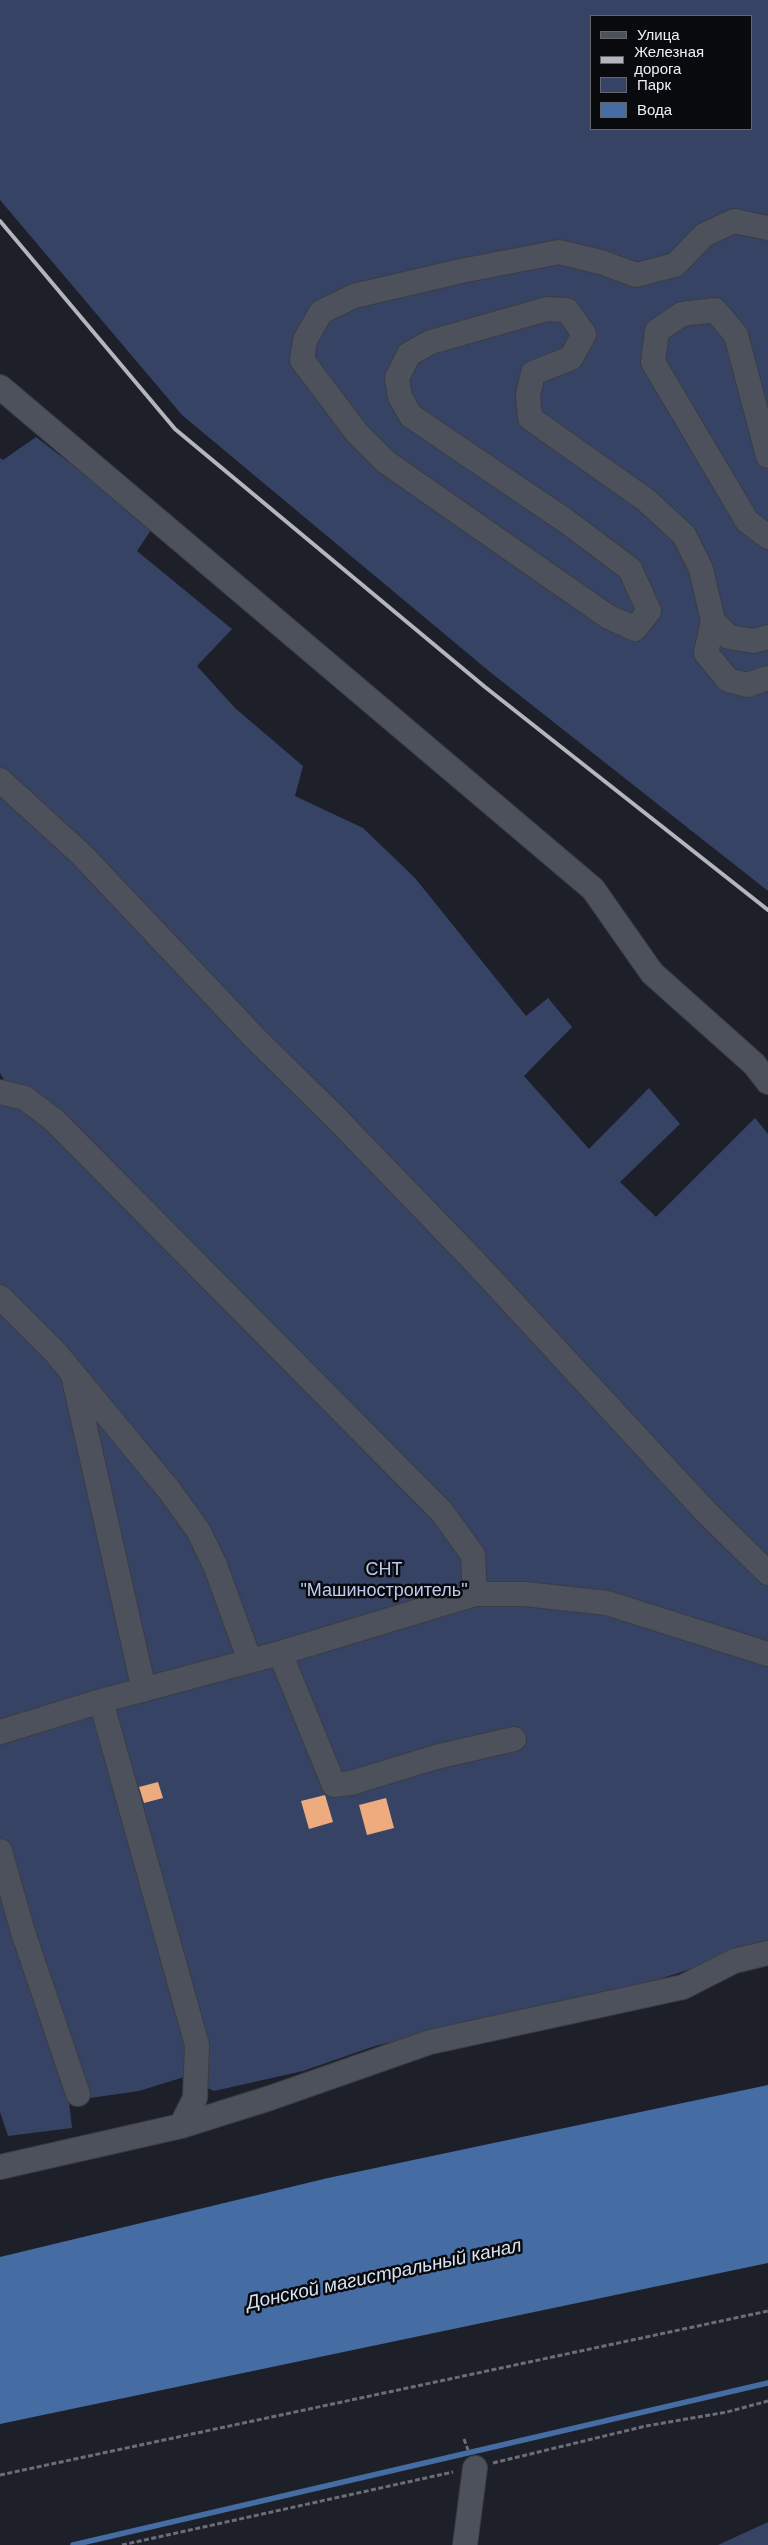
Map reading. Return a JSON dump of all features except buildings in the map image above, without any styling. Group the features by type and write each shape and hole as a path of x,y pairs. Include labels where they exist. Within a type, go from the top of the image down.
{"lane":[{"path":"734,221 768,242"},
{"path":"768,228 734,221 704,235 675,265 636,275 601,262 559,252 461,271 354,296 321,312 306,340 302,360 357,433 386,462 607,616 635,629 649,611 630,570 566,521 411,416 400,397 397,378 409,354 431,342 547,309 567,310 584,334 571,358 533,373 528,395 530,418 646,500 684,535 700,569 713,621 706,653 728,680 747,685 768,678"},
{"path":"768,456 736,334 715,310 682,314 657,331 653,362 747,521 768,538"},
{"path":"0,387 593,889 652,973 754,1064 768,1082"},
{"path":"713,621 729,637 754,641 768,637"},
{"path":"0,780 82,855 254,1037 337,1119 475,1262 706,1512 768,1573"},
{"path":"0,1092 25,1098 54,1120 442,1512 473,1555 475,1594"},
{"path":"0,1297 56,1353 169,1490 198,1530 215,1565 250,1662"},
{"path":"74,1376 144,1690"},
{"path":"0,1732 101,1701 250,1662 475,1594 525,1594 607,1603 768,1654"},
{"path":"280,1653 334,1785 351,1783 436,1757 514,1739"},
{"path":"101,1701 198,2045 195,2098 181,2126"},
{"path":"0,1851 23,1932 78,2094"},
{"path":"0,2167 181,2126 270,2098 430,2042 683,1986 734,1961 768,1953"},
{"path":"465,2545 475,2468"}],"path":[{"path":"0,2475 768,2311"},
{"path":"122,2545 475,2468 646,2426 727,2412 768,2401"}],"green space":[{"path":"0,0 768,0 768,891 490,672 182,415 0,200"},
{"name":"СНТ \"Машиностроитель\"","path":"36,437 153,527 137,551 232,629 197,666 235,708 303,766 295,796 363,828 415,878 526,1016 548,998 572,1027 524,1076 589,1149 649,1088 680,1124 620,1182 656,1217 755,1118 768,1134 768,1944 729,1952 694,1968 650,1982 375,2046 303,2071 214,2091 184,2077 139,2091 69,2101 72,2128 8,2136 0,2112 0,1105 8,1104 6,1083 0,1073 0,458 3,460"},
{"path":"768,2522 768,2545 718,2545"}],"water":[{"name":"Донской магистральный канал","path":"768,2085 768,2263 0,2424 0,2257 328,2178"}],"waterway":[{"path":"73,2545 768,2383"}],"railway":[{"path":"0,221 175,429 485,687 768,910"}]}
